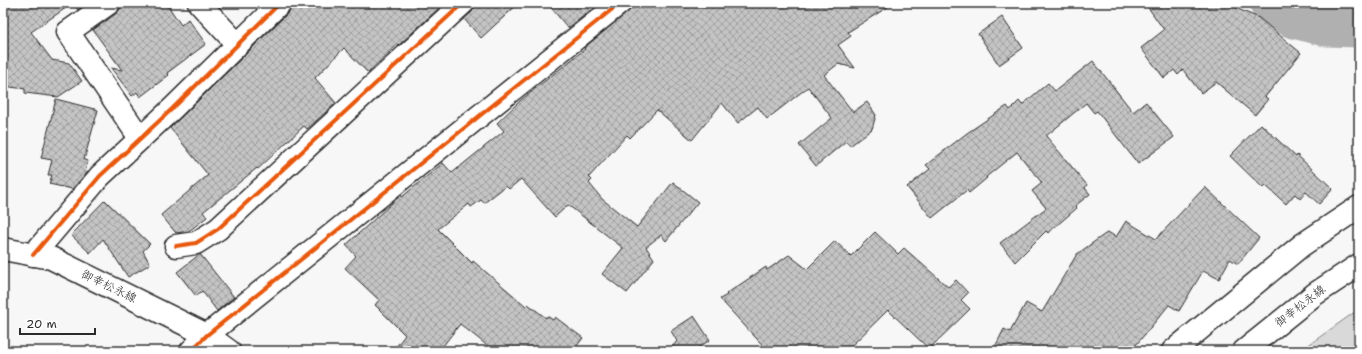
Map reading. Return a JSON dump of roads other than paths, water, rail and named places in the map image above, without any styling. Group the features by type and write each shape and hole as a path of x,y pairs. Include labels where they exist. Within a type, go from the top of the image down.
{"street":[{"path":"109,3 68,32 140,138"},
{"path":"199,3 237,44"},
{"path":"33,255 100,176 172,110 280,3"},
{"path":"176,246 196,242 218,229 463,3"},
{"path":"191,351 206,335 620,3"},
{"path":"1172,351 1302,245 1359,207"},
{"name":"御幸松永線","path":"3,249 51,258 206,335 229,351"},
{"name":"御幸松永線","path":"1244,351 1315,294 1359,264"}],"waterway":[{"path":"1272,3 1294,16 1326,24 1359,25"}]}
